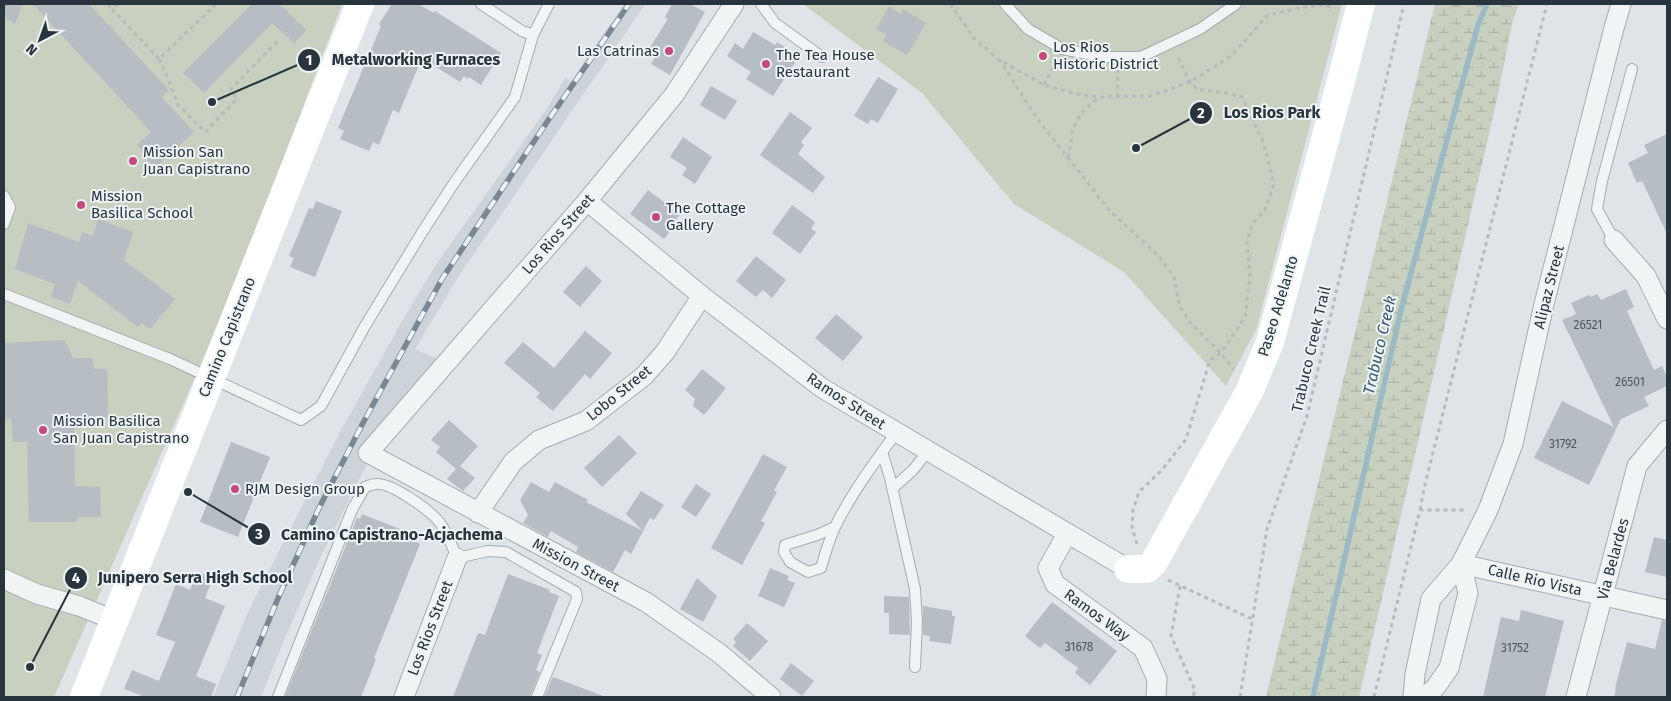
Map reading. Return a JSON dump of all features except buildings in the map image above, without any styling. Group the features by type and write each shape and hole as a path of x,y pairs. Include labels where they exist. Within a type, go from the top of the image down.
{"main road":[{"name":"Camino Capistrano","path":"84,697 360,4"},
{"name":"Paseo Adelanto","path":"1137,569 1154,562 1249,392 1270,342 1361,4"}],"street":[{"name":"Los Rios Street","path":"368,453 587,200 674,95 734,4"},
{"name":"Alipaz Street","path":"1414,697 1415,674 1431,598 1460,564 1488,510 1513,444 1544,304 1621,4"},
{"name":"Ramos Street","path":"587,200 702,296 822,388 1067,534 1137,569"},
{"path":"1614,240 1646,276 1667,319"},
{"name":"Lobo Street","path":"478,513 513,462 540,440 586,421 644,376 665,352 702,296"},
{"name":"Via Belardes","path":"1576,697 1637,466 1667,430"},
{"name":"Mission Street","path":"368,453 646,602 719,652 771,697"},
{"name":"Ramos Way","path":"1067,534 1048,568 1055,584 1143,648 1157,680 1156,697"},
{"name":"Los Rios Street","path":"404,697 457,558"},
{"path":"1424,697 1435,688 1449,668 1468,593 1460,564"},
{"name":"Calle Rio Vista","path":"1460,564 1667,610"},
{"path":"4,579 37,594 79,606 114,620"}],"lane":[{"path":"482,4 522,31 533,35"},
{"path":"4,294 170,359 300,420 321,406 402,264 454,183 515,97 533,35 549,4"},
{"path":"761,4 774,23 822,57"},
{"path":"1005,4 1028,29 1062,48 1103,57 1141,57 1200,29 1233,4"},
{"path":"1614,240 1597,209 1602,181 1632,69"},
{"path":"4,196 10,207 4,224"},
{"path":"835,527 786,545 784,552 790,562 808,572 821,568 835,527 863,478 896,433"},
{"path":"893,488 928,451"},
{"path":"882,452 893,488 915,589 917,622 916,667"},
{"path":"278,697 352,510 365,488 378,483 403,493 428,510 440,522 457,558 488,551 506,552 576,592 577,598 537,697"}],"path":[{"path":"108,4 158,59 178,105 205,132 236,99 230,90 278,41"},
{"path":"112,9 118,4"},
{"path":"158,59 214,4"},
{"name":"Trabuco Creek Trail","path":"1240,697 1267,530 1307,416 1404,4"},
{"path":"1374,697 1425,484 1546,4"},
{"path":"1171,43 1190,82 1197,89 1242,97 1264,144 1274,184 1265,210 1252,224 1247,242 1250,277 1245,317 1221,353 1210,360 1186,439 1162,470 1139,492 1133,510 1132,528 1137,569 1252,618"},
{"path":"1044,84 1062,48"},
{"path":"1117,97 1118,57"},
{"path":"998,59 1038,120 1110,211 1159,256 1174,277 1180,307 1192,325 1221,353 1249,392"},
{"path":"1068,158 1073,129 1081,113 1099,97"},
{"path":"1420,510 1488,510"},
{"path":"1180,586 1172,636 1195,690 1193,697"}],"shaded area":[{"path":"624,4 645,4 457,279 415,349 438,359 405,395 366,450 366,466 322,554 261,697 213,697 249,610 340,432 405,316 437,263 548,107 565,78 571,81"}],"green space":[{"name":"Mission San Juan Capistrano","path":"4,4 342,4 233,291 54,697 4,697"},
{"path":"803,4 1342,4 1256,330 1226,386 1124,272 1014,204 922,93"},
{"path":"1435,4 1519,4 1513,19 1497,99 1359,697 1266,697"}],"waterway":[{"name":"Trabuco Creek","path":"1313,697 1401,310 1478,25 1487,4"}],"railway":[{"path":"237,697 279,596 319,508 364,421 442,279 629,4"}],"place":[{"name":"Las Catrinas","path":"669,51"},
{"name":"Los Rios Historic District","path":"1043,56"},
{"name":"The Tea House Restaurant","path":"766,64"},
{"name":"Metalworking Furnaces","path":"212,102"},
{"name":"Los Rios Park","path":"1136,148"},
{"name":"Mission San Juan Capistrano","path":"133,161"},
{"name":"Mission Basilica School","path":"81,205"},
{"name":"The Cottage Gallery","path":"656,217"},
{"name":"Mission Basilica San Juan Capistrano","path":"43,430"},
{"name":"RJM Design Group","path":"235,489"},
{"name":"Camino Capistrano-Acjachema","path":"188,492"},
{"name":"Junipero Serra High School","path":"30,667"}]}
